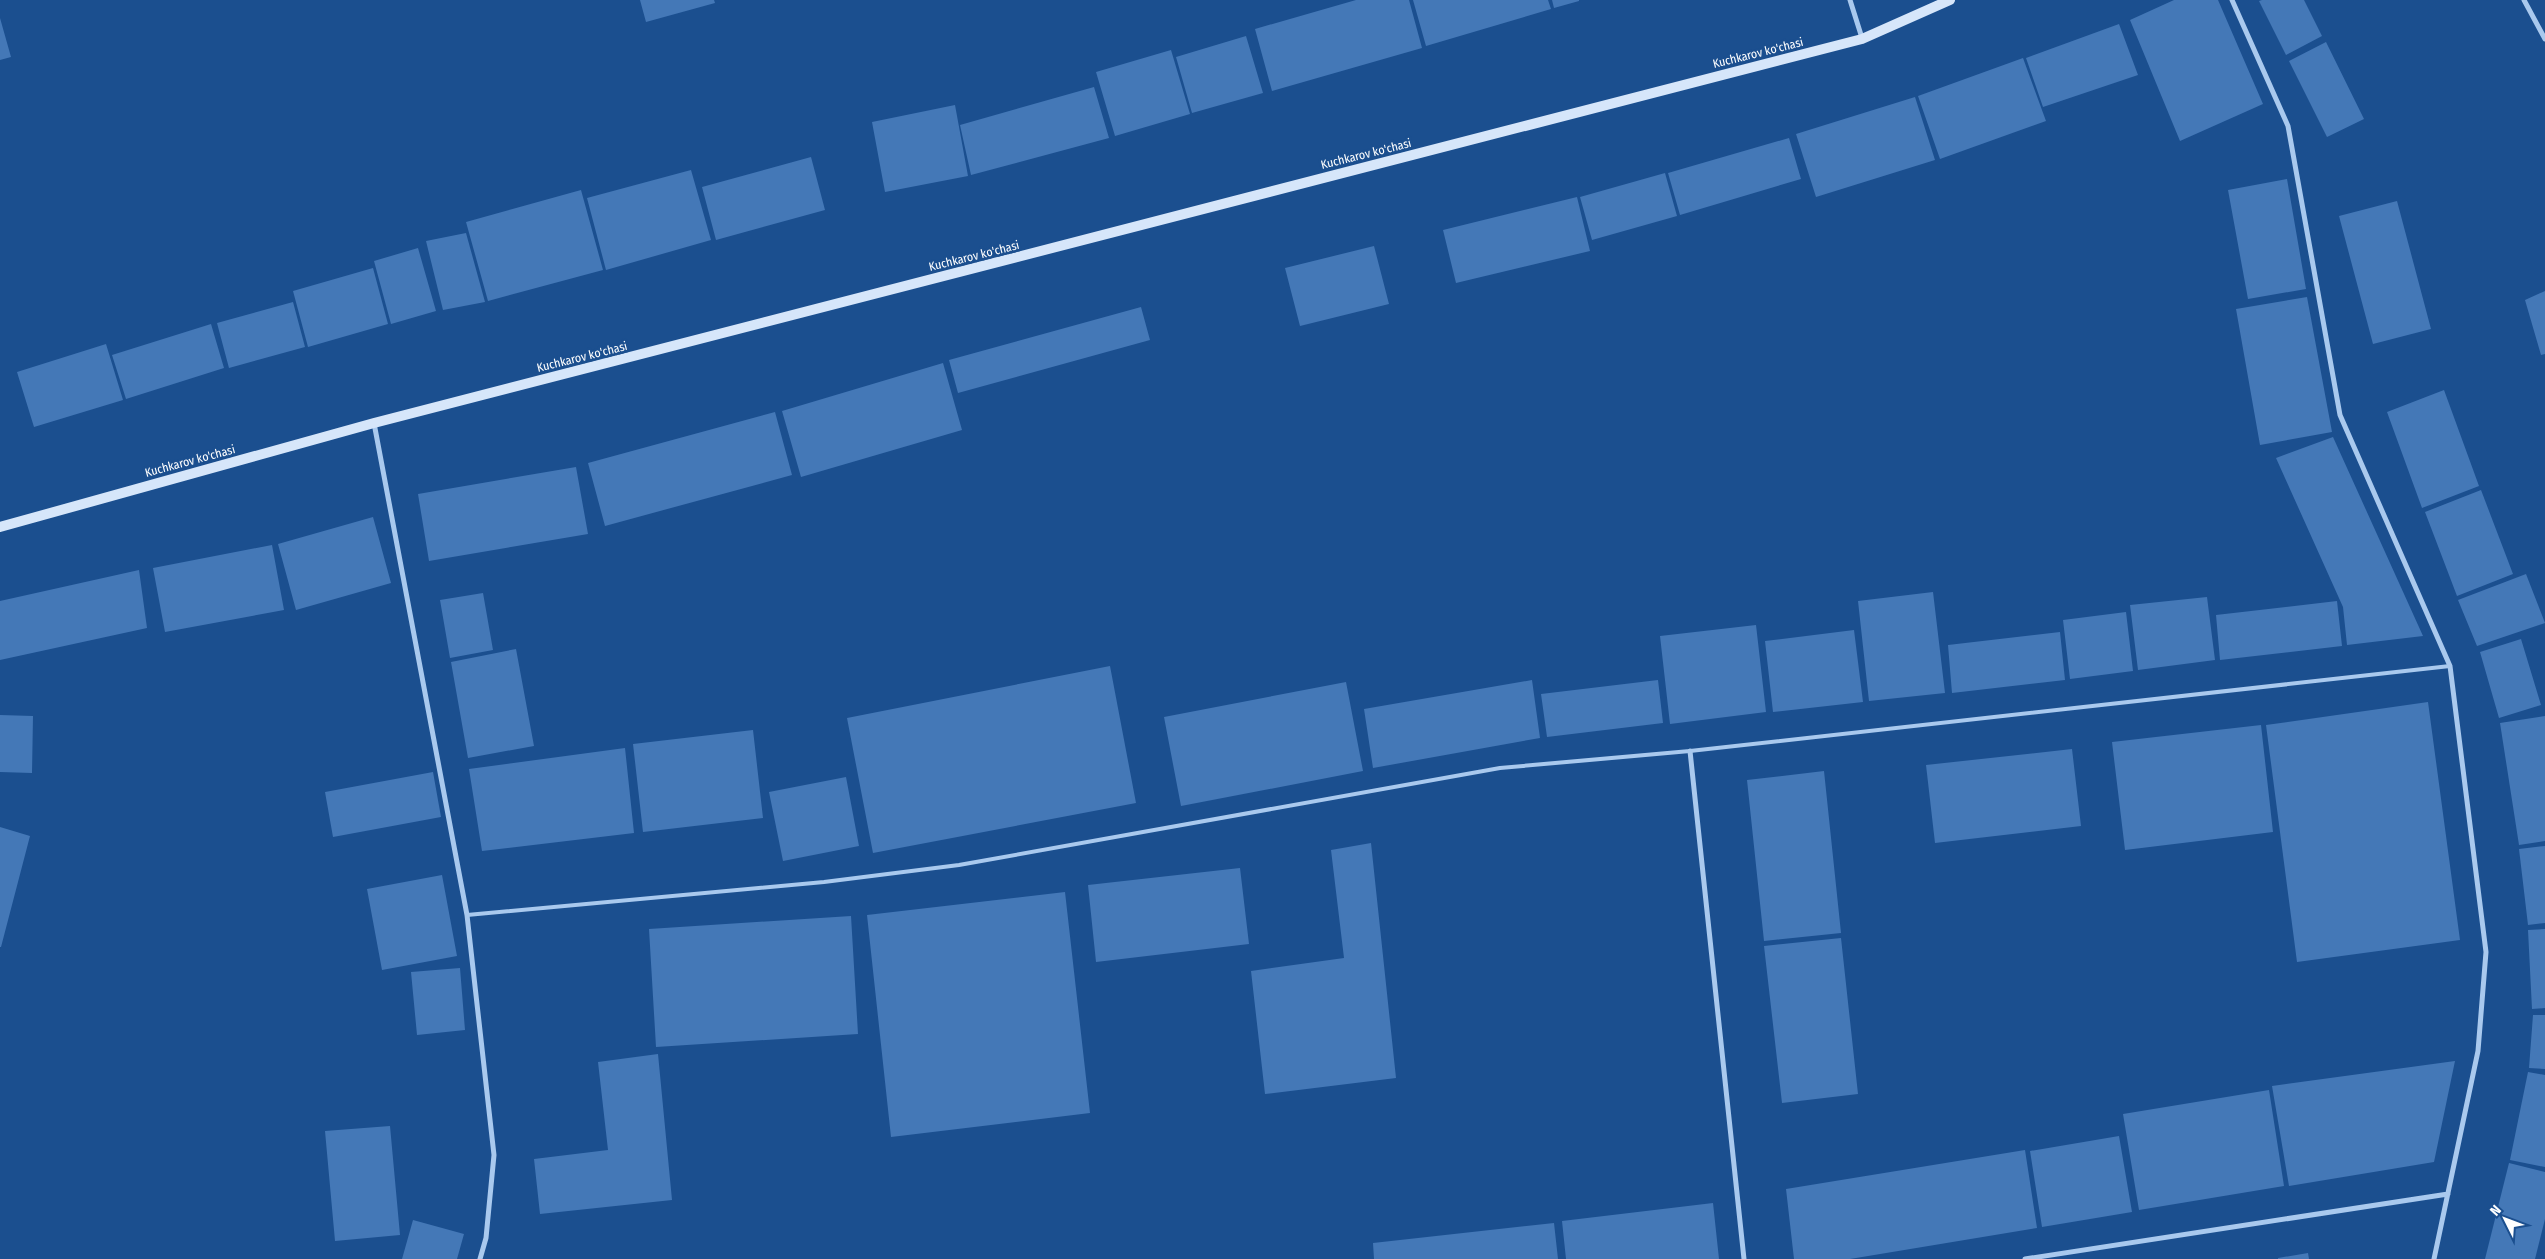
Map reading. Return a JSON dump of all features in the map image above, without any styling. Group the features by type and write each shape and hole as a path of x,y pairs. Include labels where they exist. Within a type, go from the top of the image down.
{"main road":[{"name":"Kuchkarov ko'chasi","path":"0,527 374,423 1862,39 1950,0"}],"street":[{"path":"1850,0 1862,39"},
{"path":"2232,0 2288,126 2340,415 2450,666 2486,952 2478,1051 2434,1259"},
{"path":"2524,0 2545,39"},
{"path":"374,423 467,915 494,1155 486,1238 480,1259"},
{"path":"1690,751 1744,1259"},
{"path":"2025,1259 2448,1194"}],"lane":[{"path":"467,915 824,882 958,865 1500,768 1690,751 2450,666"}],"building":[{"path":"640,0 714,0 715,3 646,22"},
{"path":"1356,0 1409,0 1422,48 1272,91 1255,29"},
{"path":"1413,0 1548,0 1551,9 1426,46"},
{"path":"1552,0 1579,0 1579,1 1554,8"},
{"path":"2174,0 2218,0 2263,104 2180,141 2130,20"},
{"path":"2304,0 2322,36 2286,55 2259,1"},
{"path":"0,18 11,57 0,60"},
{"path":"2119,24 2138,75 2043,107 2026,58"},
{"path":"1246,36 1263,93 1192,113 1176,57"},
{"path":"2326,42 2364,119 2327,137 2289,61"},
{"path":"1171,50 1190,114 1115,136 1096,72"},
{"path":"2023,58 2046,121 1940,159 1918,96"},
{"path":"1094,87 1109,138 971,175 960,125"},
{"path":"1915,97 1935,160 1816,197 1796,134"},
{"path":"955,105 968,176 885,192 872,122"},
{"path":"1789,138 1801,179 1680,215 1668,173"},
{"path":"811,157 825,210 716,240 702,187"},
{"path":"691,170 711,240 606,270 587,198"},
{"path":"1665,173 1677,216 1592,240 1580,197"},
{"path":"2287,179 2306,289 2248,299 2228,190"},
{"path":"581,190 603,270 488,301 466,222"},
{"path":"1577,197 1590,251 1456,283 1443,230"},
{"path":"2397,201 2431,329 2373,344 2339,216"},
{"path":"466,233 485,302 443,310 426,241"},
{"path":"1374,246 1389,304 1300,326 1285,268"},
{"path":"418,248 436,311 391,324 374,261"},
{"path":"373,268 388,324 308,347 293,291"},
{"path":"2545,291 2545,354 2541,355 2525,300"},
{"path":"2307,297 2332,432 2260,445 2236,309"},
{"path":"293,302 305,347 229,368 217,323"},
{"path":"1141,307 1150,340 958,393 949,360"},
{"path":"211,324 224,368 126,399 112,355"},
{"path":"106,344 123,400 34,427 17,372"},
{"path":"943,363 962,430 801,477 782,411"},
{"path":"2444,390 2479,486 2422,508 2387,412"},
{"path":"775,412 792,475 605,526 588,463"},
{"path":"2333,437 2423,636 2347,645 2343,607 2276,458"},
{"path":"576,467 588,534 429,561 418,494"},
{"path":"2481,490 2513,574 2457,596 2425,512"},
{"path":"373,517 391,583 296,610 278,544"},
{"path":"272,545 284,610 165,632 153,568"},
{"path":"139,570 147,628 0,660 0,601"},
{"path":"2526,574 2545,623 2477,646 2458,600"},
{"path":"1933,592 1945,693 1869,701 1858,601"},
{"path":"483,593 493,650 450,658 440,600"},
{"path":"2207,597 2215,660 2138,670 2130,605"},
{"path":"2337,601 2342,646 2220,660 2216,615"},
{"path":"2126,612 2133,671 2070,679 2063,620"},
{"path":"1756,625 1766,712 1670,724 1660,636"},
{"path":"1854,630 1863,702 1773,712 1765,641"},
{"path":"2060,632 2065,680 1952,693 1948,645"},
{"path":"2521,639 2541,705 2499,718 2480,652"},
{"path":"516,649 534,746 468,758 451,662"},
{"path":"1110,666 1136,803 873,853 847,718"},
{"path":"1532,680 1540,738 1373,768 1364,709"},
{"path":"1658,680 1663,723 1547,737 1541,694"},
{"path":"1346,682 1363,771 1181,806 1164,717"},
{"path":"2428,702 2460,940 2297,962 2266,725"},
{"path":"0,715 33,716 32,773 0,772"},
{"path":"2545,716 2545,841 2519,845 2500,723"},
{"path":"2261,725 2273,832 2125,850 2112,742"},
{"path":"753,730 763,818 643,832 633,744"},
{"path":"625,748 634,833 482,851 469,769"},
{"path":"2072,749 2081,826 1935,843 1926,765"},
{"path":"1824,771 1841,933 1764,941 1747,780"},
{"path":"433,772 441,817 333,837 325,792"},
{"path":"846,777 859,846 783,861 769,792"},
{"path":"0,827 30,836 1,947 0,947"},
{"path":"1371,843 1396,1078 1265,1094 1251,971 1344,958 1331,850"},
{"path":"2545,846 2545,923 2528,925 2519,849"},
{"path":"1240,868 1249,944 1096,962 1088,885"},
{"path":"442,875 457,956 382,970 367,889"},
{"path":"1065,892 1090,1113 891,1137 867,915"},
{"path":"851,916 858,1034 656,1047 649,929"},
{"path":"2545,929 2545,1008 2532,1009 2528,930"},
{"path":"1841,938 1858,1094 1782,1103 1764,946"},
{"path":"460,968 465,1030 417,1035 411,972"},
{"path":"2533,1015 2545,1015 2545,1069 2529,1068"},
{"path":"658,1054 672,1200 540,1214 534,1159 608,1150 598,1062"},
{"path":"2455,1061 2434,1162 2289,1186 2272,1086"},
{"path":"2528,1072 2545,1075 2545,1167 2510,1160"},
{"path":"2269,1090 2284,1186 2139,1210 2123,1114"},
{"path":"390,1126 400,1235 335,1241 325,1131"},
{"path":"2119,1136 2132,1212 2042,1227 2030,1151"},
{"path":"2025,1150 2037,1228 1850,1259 1794,1259 1786,1189"},
{"path":"2509,1163 2545,1172 2545,1219 2535,1259 2485,1259"},
{"path":"1713,1203 1719,1259 1566,1259 1562,1221"},
{"path":"413,1220 464,1234 457,1259 402,1259"},
{"path":"1554,1223 1558,1259 1374,1259 1373,1243"},
{"path":"2308,1253 2309,1259 2278,1259 2278,1258"}]}
